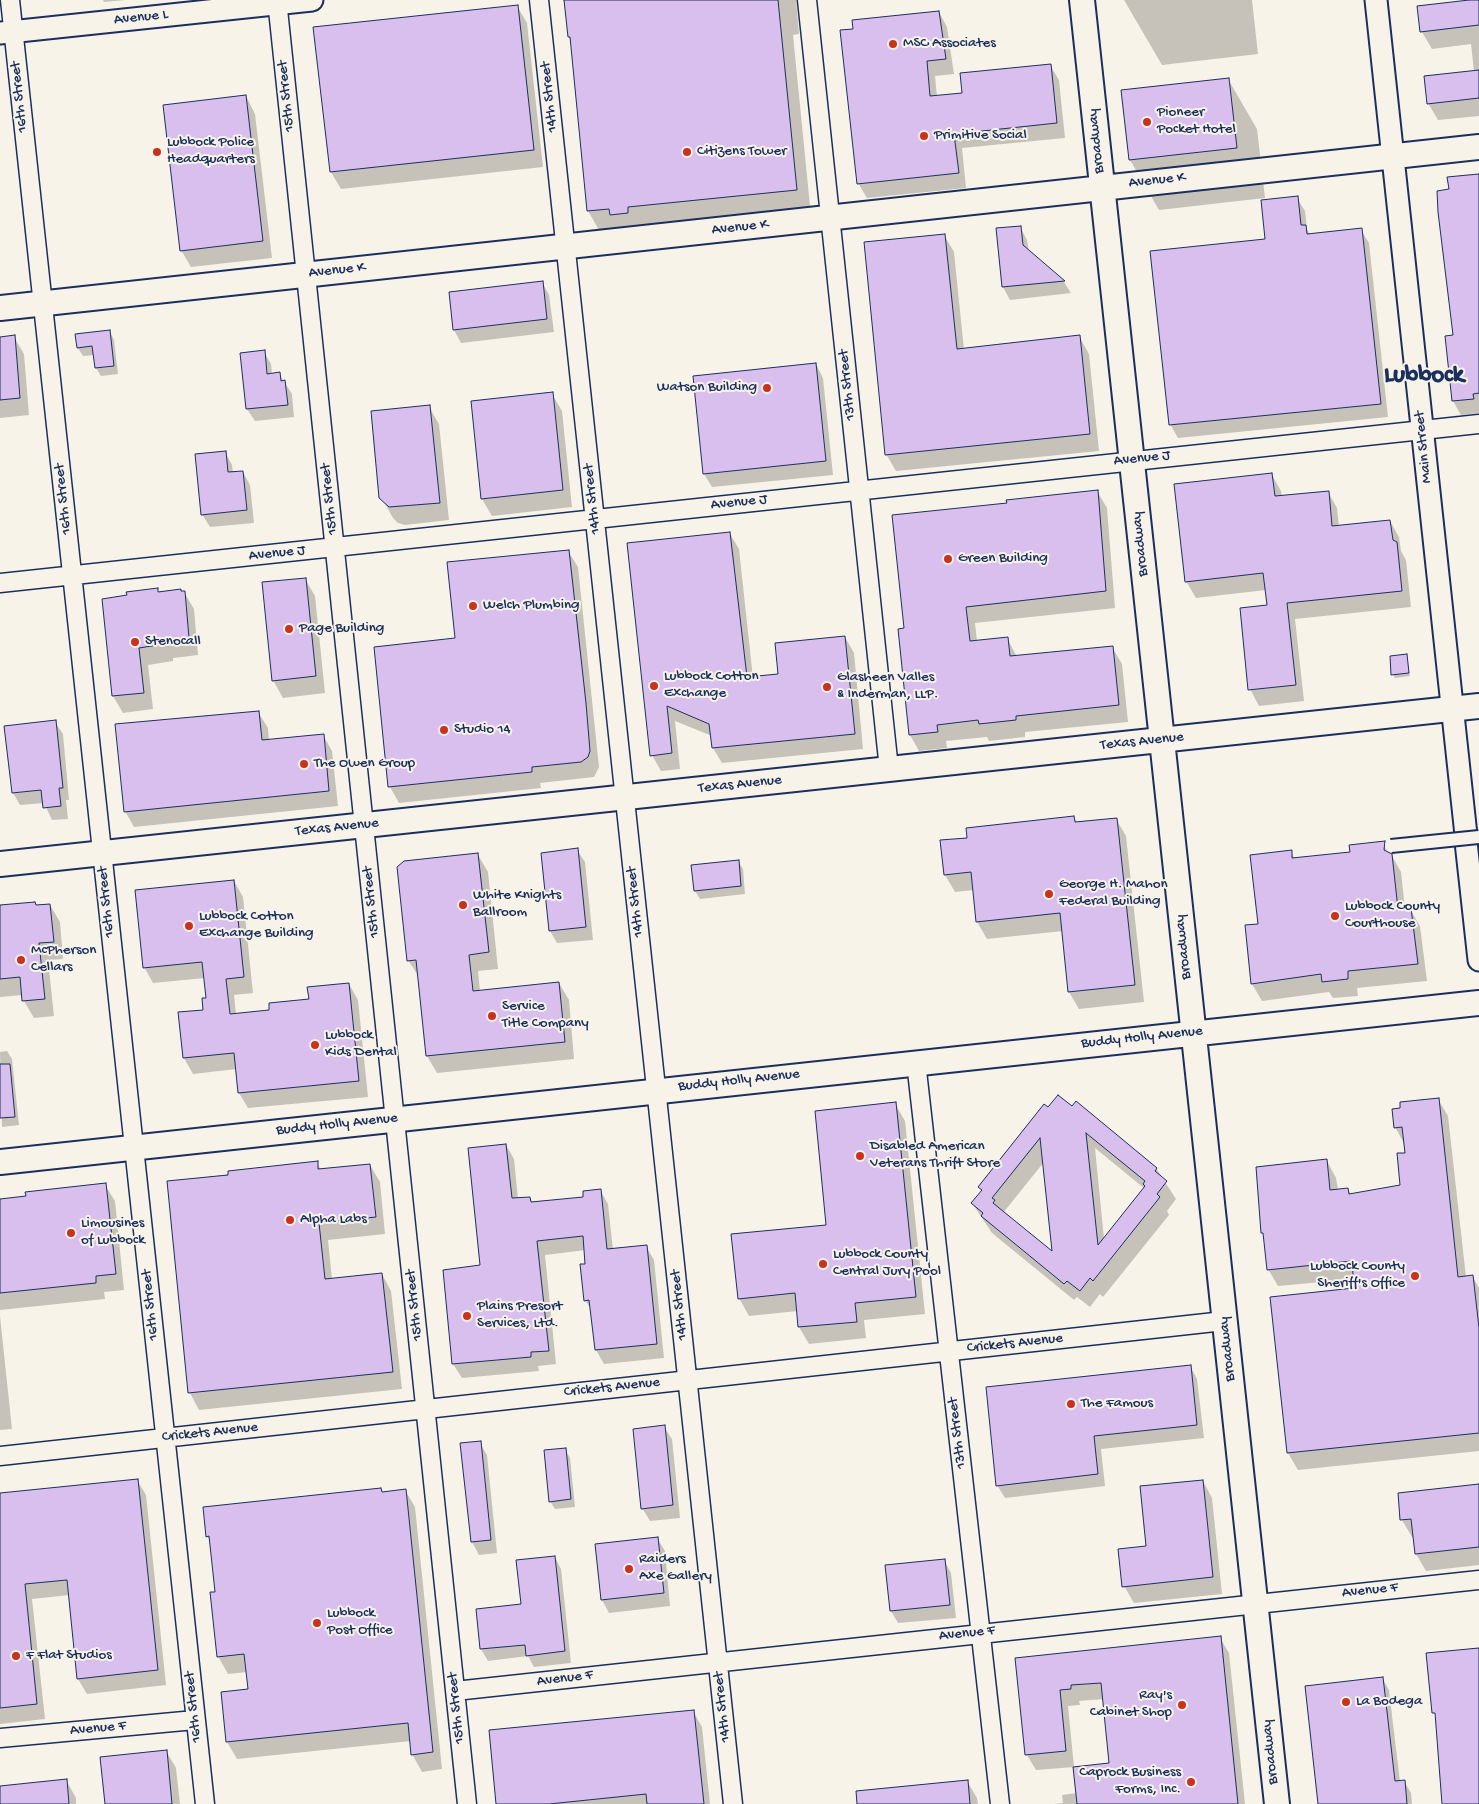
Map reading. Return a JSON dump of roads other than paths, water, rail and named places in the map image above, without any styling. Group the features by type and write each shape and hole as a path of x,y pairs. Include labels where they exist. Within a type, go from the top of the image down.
{"main road":[{"name":"Broadway","path":"1082,0 1276,1804"},
{"name":"Avenue K","path":"0,308 830,218 1102,186 1479,147"},
{"name":"Texas Avenue","path":"0,864 1479,706"},
{"name":"Buddy Holly Avenue","path":"0,1162 1193,1032 1479,1003"}],"street":[{"name":"16th Street","path":"10,0 7,32 43,303 204,1804"},
{"name":"Avenue L","path":"7,32 277,2 312,0"},
{"name":"14th Street","path":"539,0 733,1804"},
{"name":"13th Street","path":"807,0 889,769"},
{"name":"Main Street","path":"1376,0 1452,709 1470,838 1479,960"},
{"name":"15th Street","path":"277,2 467,1804"},
{"name":"Avenue J","path":"0,583 1479,424"},
{"path":"1391,846 1470,838"},
{"name":"13th Street","path":"916,1062 1000,1804"},
{"name":"Crickets Avenue","path":"0,1456 1224,1321"},
{"name":"Avenue F","path":"455,1691 981,1632 1479,1580"},
{"name":"Avenue F","path":"0,1738 195,1720"}],"place":[{"name":"MSC Associates","path":"893,44"},
{"name":"Pioneer Pocket Hotel","path":"1147,122"},
{"name":"Primitive Social","path":"924,136"},
{"name":"Lubbock Police Headquarters","path":"157,152"},
{"name":"Citizens Tower","path":"687,152"},
{"name":"Watson Building","path":"767,388"},
{"name":"Green Building","path":"948,559"},
{"name":"Welch Plumbing","path":"473,606"},
{"name":"Page Building","path":"289,629"},
{"name":"Stenocall","path":"135,642"},
{"name":"Lubbock Cotton Exchange","path":"654,686"},
{"name":"Glasheen Valles & Inderman, LLP.","path":"827,687"},
{"name":"Studio 14","path":"444,730"},
{"name":"The Owen Group","path":"304,764"},
{"name":"George H. Mahon Federal Building","path":"1049,894"},
{"name":"White Knights Ballroom","path":"463,905"},
{"name":"Lubbock County Courthouse","path":"1335,916"},
{"name":"Lubbock Cotton Exchange Building","path":"189,926"},
{"name":"McPherson Cellars","path":"21,960"},
{"name":"Service Title Company","path":"492,1016"},
{"name":"Lubbock Kids Dental","path":"315,1045"},
{"name":"Disabled American Veterans Thrift Store","path":"860,1156"},
{"name":"Alpha Labs","path":"290,1220"},
{"name":"Limousines of Lubbock","path":"71,1233"},
{"name":"Lubbock County Central Jury Pool","path":"823,1264"},
{"name":"Lubbock County Sheriff's Office","path":"1415,1276"},
{"name":"Plains Presort Services, Ltd.","path":"467,1316"},
{"name":"The Famous","path":"1071,1404"},
{"name":"Raiders Axe Gallery","path":"629,1569"},
{"name":"Lubbock Post Office","path":"317,1623"},
{"name":"F Flat Studios","path":"16,1656"},
{"name":"La Bodega","path":"1346,1702"},
{"name":"Ray's Cabinet Shop","path":"1182,1705"},
{"name":"Caprock Business Forms, Inc.","path":"1191,1782"}],"district":[{"name":"Lubbock","path":"1424,377"}]}
